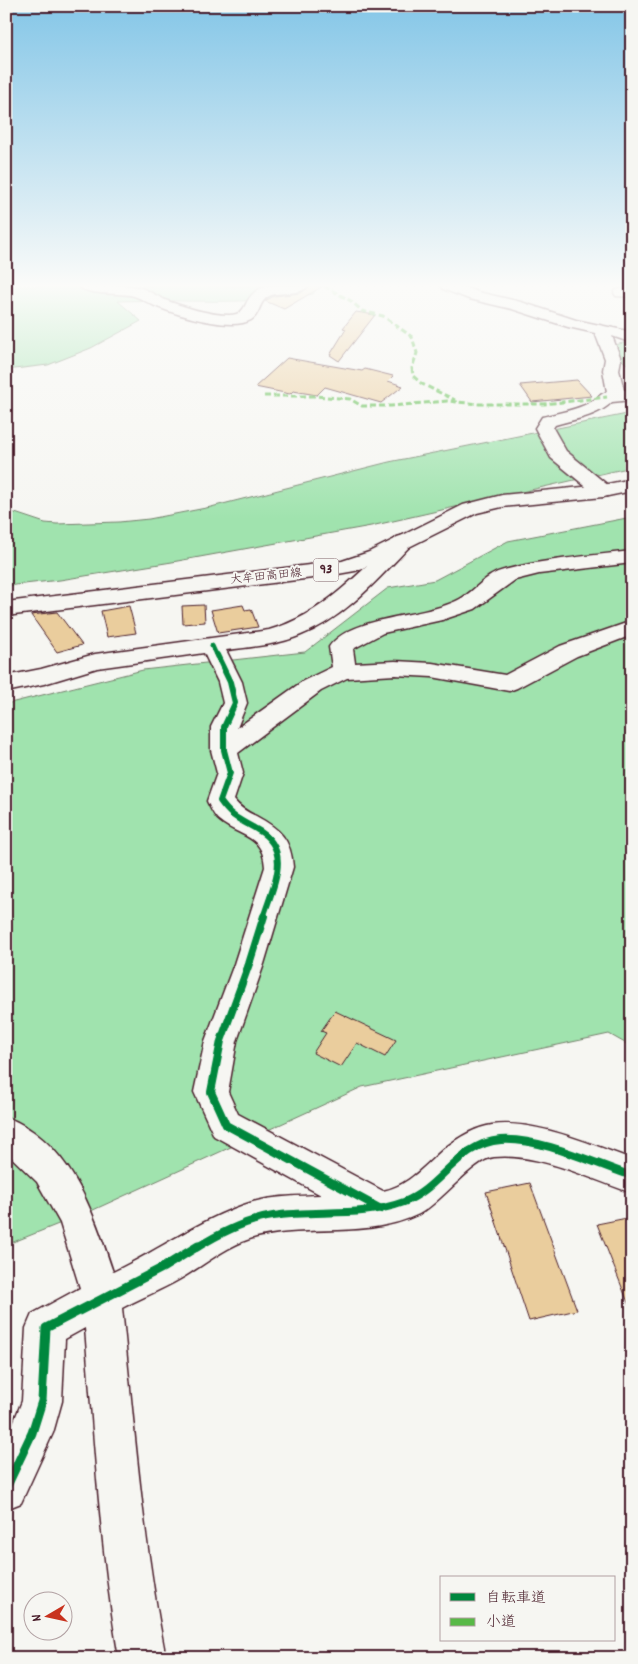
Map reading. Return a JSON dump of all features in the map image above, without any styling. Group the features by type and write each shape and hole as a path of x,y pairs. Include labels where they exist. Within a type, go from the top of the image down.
{"street":[{"path":"603,491 558,454 544,428 548,421 585,411 599,405 607,397 624,395 611,370 612,364"},
{"name":"大牟田高田線","path":"6,609 321,571 347,566 376,556 470,509 502,502 603,491 632,485"},
{"path":"6,684 44,676 94,661 212,646 292,632 316,620 361,583 404,542"},
{"path":"342,671 344,665 340,647 347,642 376,628 434,615 467,604 508,575 539,568 632,557"},
{"path":"224,750 312,686 342,671 395,668 432,670 509,683 539,665 592,641 632,628"},
{"path":"212,646 230,682 234,703 224,727 224,750 230,773 220,801 228,814 264,833 278,851 279,867 221,1041 210,1092 226,1125 381,1209"},
{"path":"6,1133 17,1139 50,1170 76,1217 102,1297 121,1506 136,1622 143,1658"},
{"path":"6,1488 32,1433 42,1401 46,1328 102,1297 164,1267 221,1233 255,1220 292,1212 351,1213 381,1209 408,1200 441,1176 472,1148 490,1141 525,1141 632,1176"}],"green space":[{"path":"6,364 51,364 48,365 6,370"},
{"path":"632,413 632,467 371,526 172,562 60,580 6,586 6,510 45,523 57,524 149,519 211,507 389,462"},
{"path":"632,517 632,1047 609,1034 362,1087 91,1211 6,1245 6,704 143,670 305,652 388,588 435,580 508,541"}],"building":[{"path":"281,364 320,364 362,371 365,369 393,376 388,381 403,386 381,403 325,387 317,395 293,391 290,394 255,387"},
{"path":"577,380 592,396 532,402 520,385"},
{"path":"204,605 205,622 183,624 182,606"},
{"path":"243,605 245,610 251,609 258,627 218,633 211,610"},
{"path":"129,606 136,633 107,637 101,611"},
{"path":"57,612 82,645 57,652 31,615"},
{"path":"335,1011 396,1040 385,1057 357,1043 341,1067 313,1053 326,1033 321,1031"},
{"path":"530,1183 577,1310 529,1321 486,1192"},
{"path":"632,1217 632,1310 631,1310 597,1224"}],"marked path":[{"path":"413,364 413,376 422,384 455,400"},
{"path":"264,396 314,396 350,399 362,406 391,406 447,401 479,404 544,404 607,397"}],"cycle path":[{"path":"212,646 230,682 235,703 224,727 224,750 230,773 220,801 229,814 264,833 278,851 279,867 249,964 221,1041 211,1092 226,1125 381,1209"},
{"path":"6,1488 32,1433 42,1401 46,1328 164,1267 219,1235 242,1224 273,1216 352,1213 389,1208 407,1201 418,1194 468,1152 490,1141 521,1142 561,1151 632,1176"}]}
